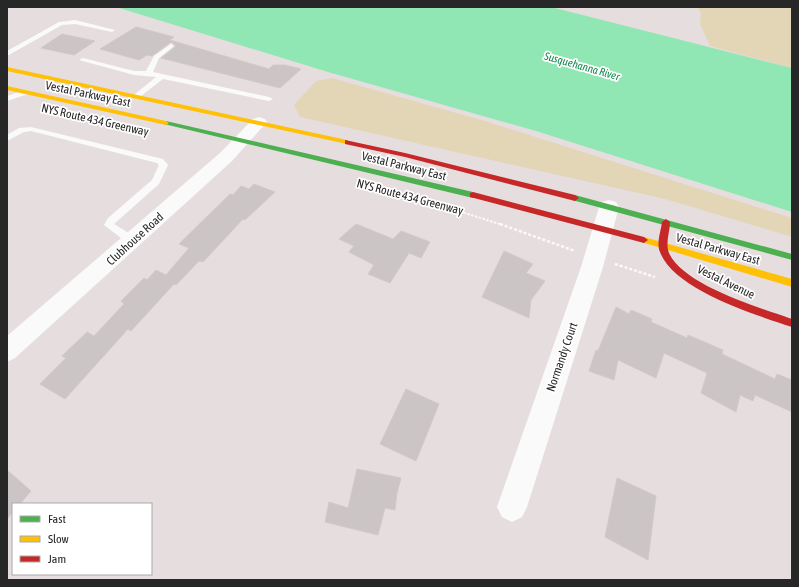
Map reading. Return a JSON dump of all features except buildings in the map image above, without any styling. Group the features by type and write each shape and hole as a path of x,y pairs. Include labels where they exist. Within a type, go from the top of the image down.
{"main road":[{"name":"Vestal Parkway East","path":"7,69 258,122 405,155 606,218 664,246 792,283"},
{"name":"Vestal Parkway East","path":"7,88 244,140 411,180 606,218 666,222 792,257"},
{"name":"Vestal Avenue","path":"666,222 664,252 667,260 672,266 692,280 729,299 792,323"}],"street":[{"name":"Clubhouse Road","path":"7,351 244,140 258,122"},
{"name":"Normandy Court","path":"512,507 595,257 606,218"}],"lane":[{"path":"7,54 61,23 75,22 112,30"},
{"path":"149,73 156,57 171,46"},
{"path":"83,60 134,73 149,73 268,99"},
{"path":"137,97 161,76"},
{"path":"7,100 25,92"},
{"path":"7,138 22,130 31,129 160,161 164,165 156,182 111,220 109,225 133,240"}],"path":[{"name":"NYS Route 434 Greenway","path":"451,208 660,278"}],"shaded area":[{"path":"697,7 792,7 792,68 710,46 700,24 701,13"},
{"path":"332,78 485,121 792,218 792,237 665,199 300,117 294,105 316,81"}],"water":[{"name":"Susquehanna River","path":"116,7 551,7 792,68 792,212 536,131 328,72"}],"traffic: fast":[{"path":"166,123 473,195"},
{"path":"575,198 792,257"}],"traffic: slow":[{"path":"7,69 347,142"},
{"path":"7,88 166,123"},
{"path":"644,240 792,283"}],"traffic: jam":[{"path":"347,142 405,155 575,198"},
{"path":"473,195 644,240"},
{"path":"666,222 663,245 664,252 671,264 684,275 720,296 792,323"}]}
